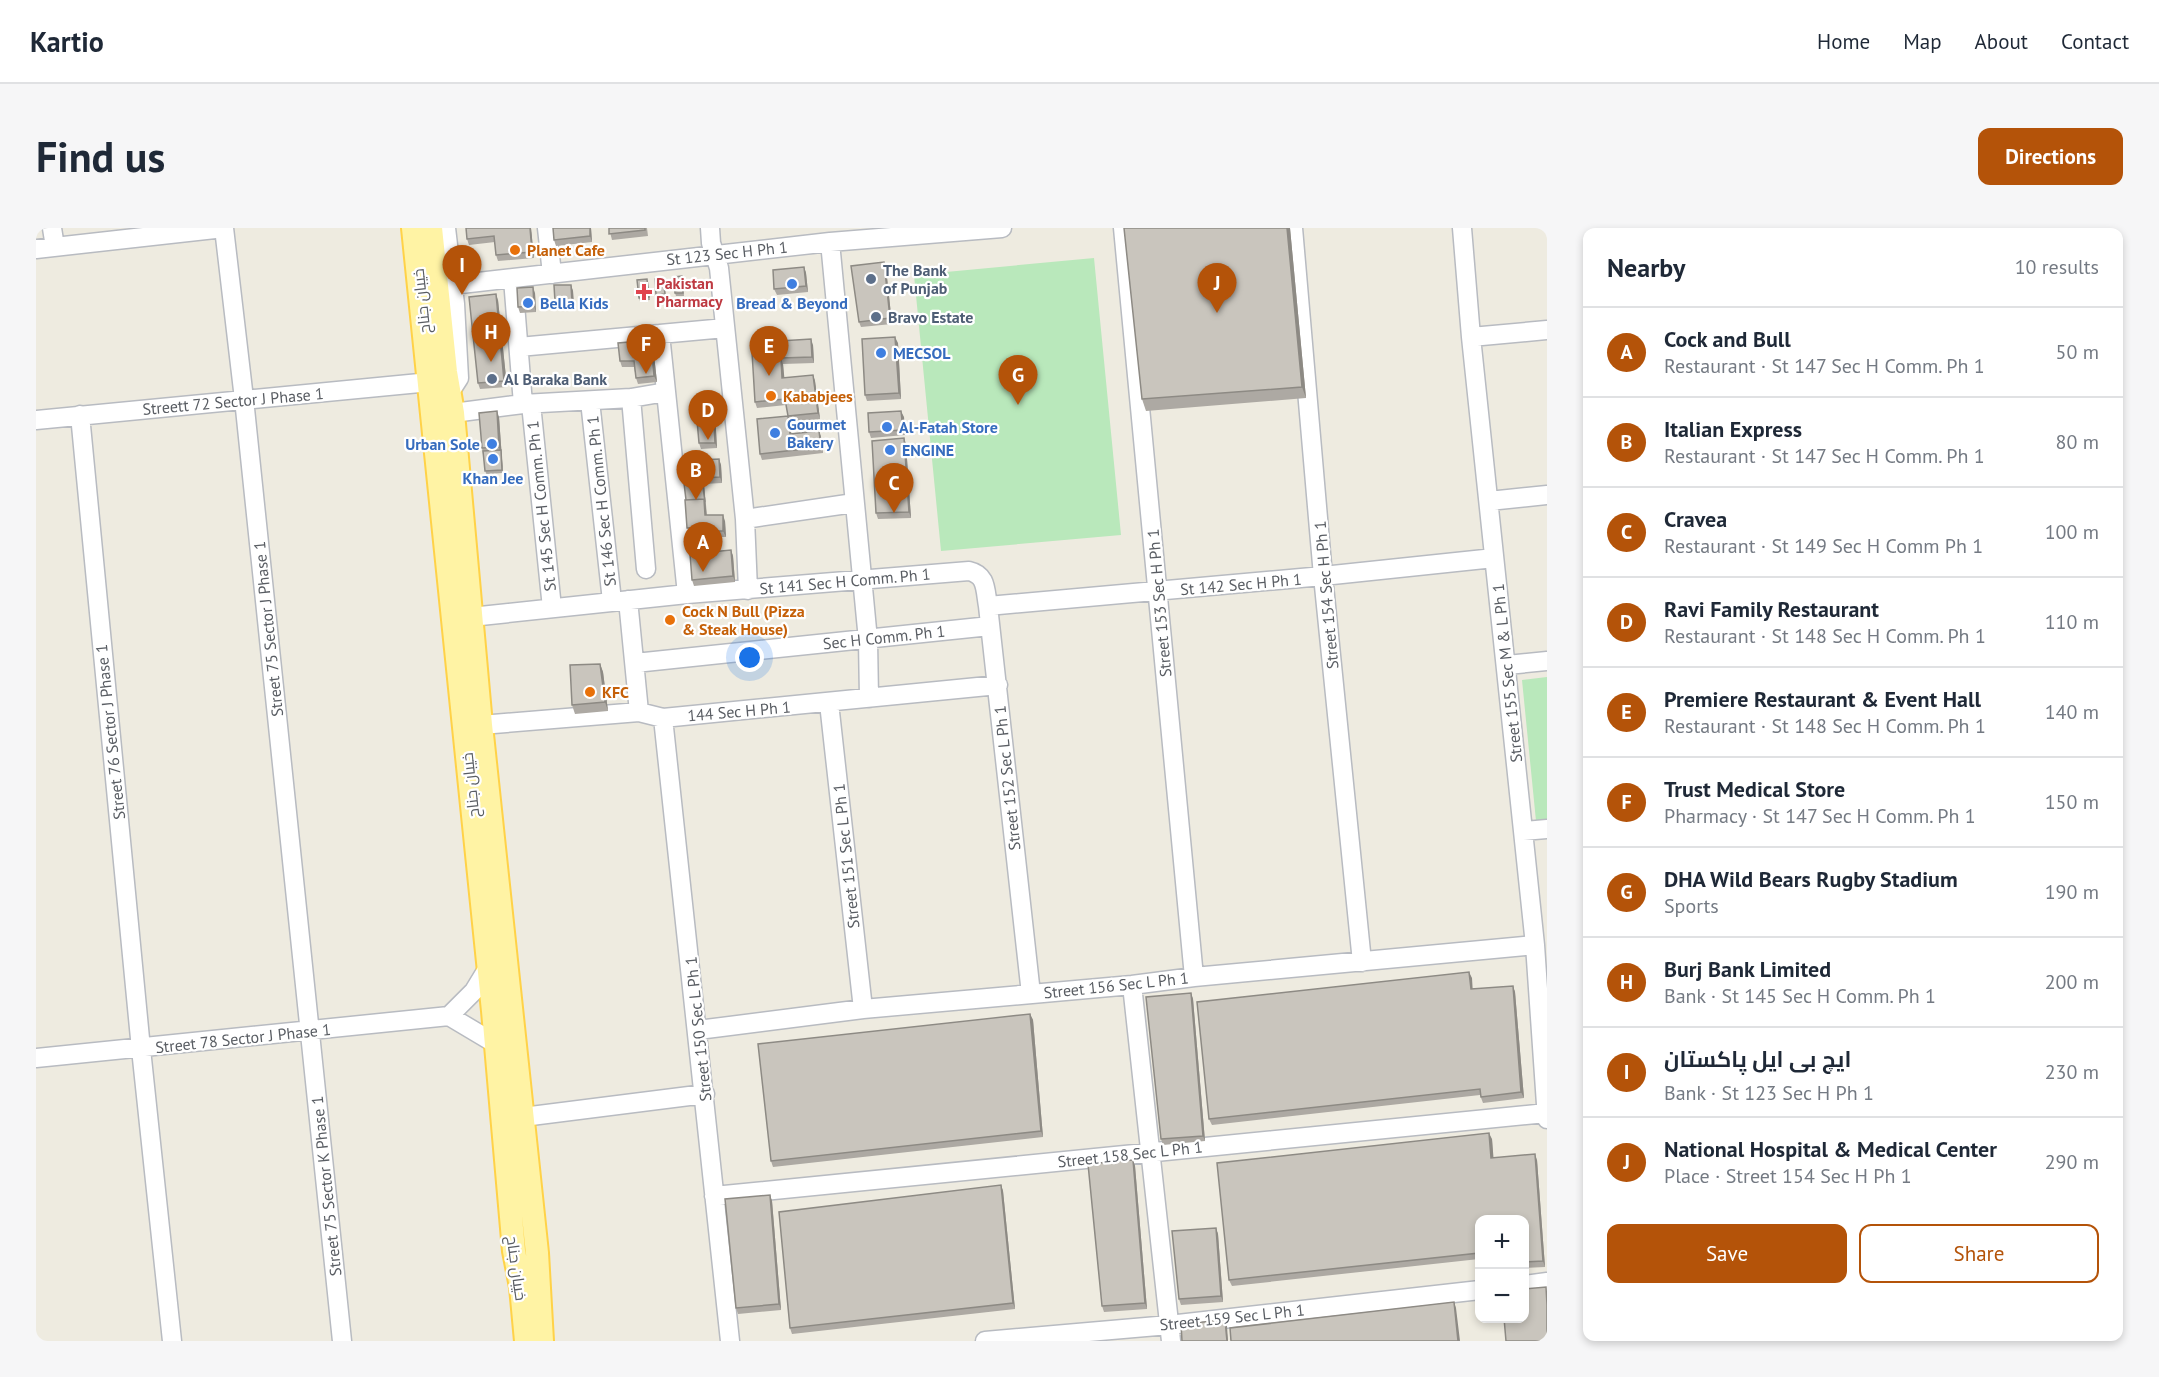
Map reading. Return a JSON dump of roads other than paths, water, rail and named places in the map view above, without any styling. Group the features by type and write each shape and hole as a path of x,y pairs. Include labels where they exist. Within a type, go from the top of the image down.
{"main road":[{"name":"خیبان جناح","path":"413,228 496,1044 514,1251 521,1287 526,1341"},
{"name":"خیبان جناح","path":"431,228 446,372 452,402 471,617 537,1253 542,1341"},
{"path":"513,1341 510,1286 514,1251"},
{"path":"537,1253 547,1288 556,1341"}],"street":[{"path":"52,228 55,247"},
{"path":"36,249 224,228"},
{"name":"Street 75 Sector J Phase 1","path":"224,228 310,1031"},
{"path":"446,228 459,378 452,402 527,404 631,398 666,392"},
{"path":"548,228 552,274"},
{"path":"710,228 719,268 745,519 748,590"},
{"name":"St 123 Sec H Ph 1","path":"452,285 929,231 1002,228"},
{"name":"Street 153 Sec H Ph 1","path":"1123,228 1194,977"},
{"name":"Street 154 Sec H Ph 1","path":"1293,228 1323,576 1362,962"},
{"name":"Street 155 Sec M & L Ph 1","path":"1462,228 1535,945 1547,1119"},
{"path":"830,242 868,640 869,698"},
{"name":"St 145 Sec H Comm. Ph 1","path":"513,279 519,346 552,608"},
{"path":"519,346 724,328"},
{"path":"1472,337 1547,330"},
{"path":"660,334 687,594"},
{"name":"Streett 72 Sector J Phase 1","path":"36,420 430,382"},
{"path":"631,398 646,569"},
{"name":"St 146 Sec H Comm. Ph 1","path":"590,401 620,601"},
{"name":"Street 76 Sector J Phase 1","path":"80,415 141,1049 172,1341"},
{"path":"1489,501 1547,495"},
{"path":"745,519 854,503"},
{"name":"St 142 Sec H Ph 1","path":"988,606 1494,558"},
{"name":"St 141 Sec H Comm. Ph 1","path":"471,617 687,594 969,570"},
{"name":"Street 152 Sec L Ph 1","path":"969,570 983,578 988,606 1031,994"},
{"path":"620,601 634,663 639,712"},
{"name":"Sec H Comm. Ph 1","path":"634,663 990,626"},
{"path":"1507,665 1547,661"},
{"name":"144 Sec H Ph 1","path":"482,725 639,712 663,718 998,685"},
{"name":"Street 151 Sec L Ph 1","path":"829,703 863,1009"},
{"name":"Street 150 Sec L Ph 1","path":"663,718 730,1341"},
{"path":"1523,831 1547,829"},
{"name":"Street 156 Sec L Ph 1","path":"698,1030 863,1009 1535,945"},
{"path":"488,968 474,991 449,1016 496,1044"},
{"path":"1132,985 1170,1333"},
{"name":"Street 78 Sector J Phase 1","path":"36,1058 449,1016"},
{"name":"Street 75 Sector K Phase 1","path":"310,1031 342,1341"},
{"path":"523,1118 705,1094"},
{"name":"Street 158 Sec L Ph 1","path":"714,1196 1546,1113"},
{"path":"1529,1284 1547,1282"},
{"name":"Street 159 Sec L Ph 1","path":"985,1341 1170,1333 1475,1291"}],"place":[{"name":"Planet Cafe","path":"515,250"},
{"name":"The Bank of Punjab","path":"871,279"},
{"name":"Bread & Beyond","path":"792,284"},
{"name":"Pakistan Pharmacy","path":"644,292"},
{"name":"ایچ بی ایل پاکستان","path":"462,295"},
{"name":"Bella Kids","path":"528,303"},
{"name":"National Hospital & Medical Center","path":"1217,313"},
{"name":"Bravo Estate","path":"876,317"},
{"name":"MECSOL","path":"881,353"},
{"name":"Burj Bank Limited","path":"491,362"},
{"name":"Trust Medical Store","path":"646,374"},
{"name":"Premiere Restaurant & Event Hall","path":"769,376"},
{"name":"Al Baraka Bank","path":"492,379"},
{"name":"Kababjees","path":"771,396"},
{"name":"DHA Wild Bears Rugby Stadium","path":"1018,405"},
{"name":"Al-Fatah Store","path":"887,427"},
{"name":"Gourmet Bakery","path":"775,433"},
{"name":"Ravi Family Restaurant","path":"708,440"},
{"name":"Urban Sole","path":"492,444"},
{"name":"ENGINE","path":"890,450"},
{"name":"Khan Jee","path":"493,459"},
{"name":"Italian Express","path":"696,500"},
{"name":"Cravea","path":"894,513"},
{"name":"Cock and Bull","path":"703,572"},
{"name":"Cock N Bull (Pizza & Steak House)","path":"670,620"},
{"name":"KFC","path":"590,692"}]}
